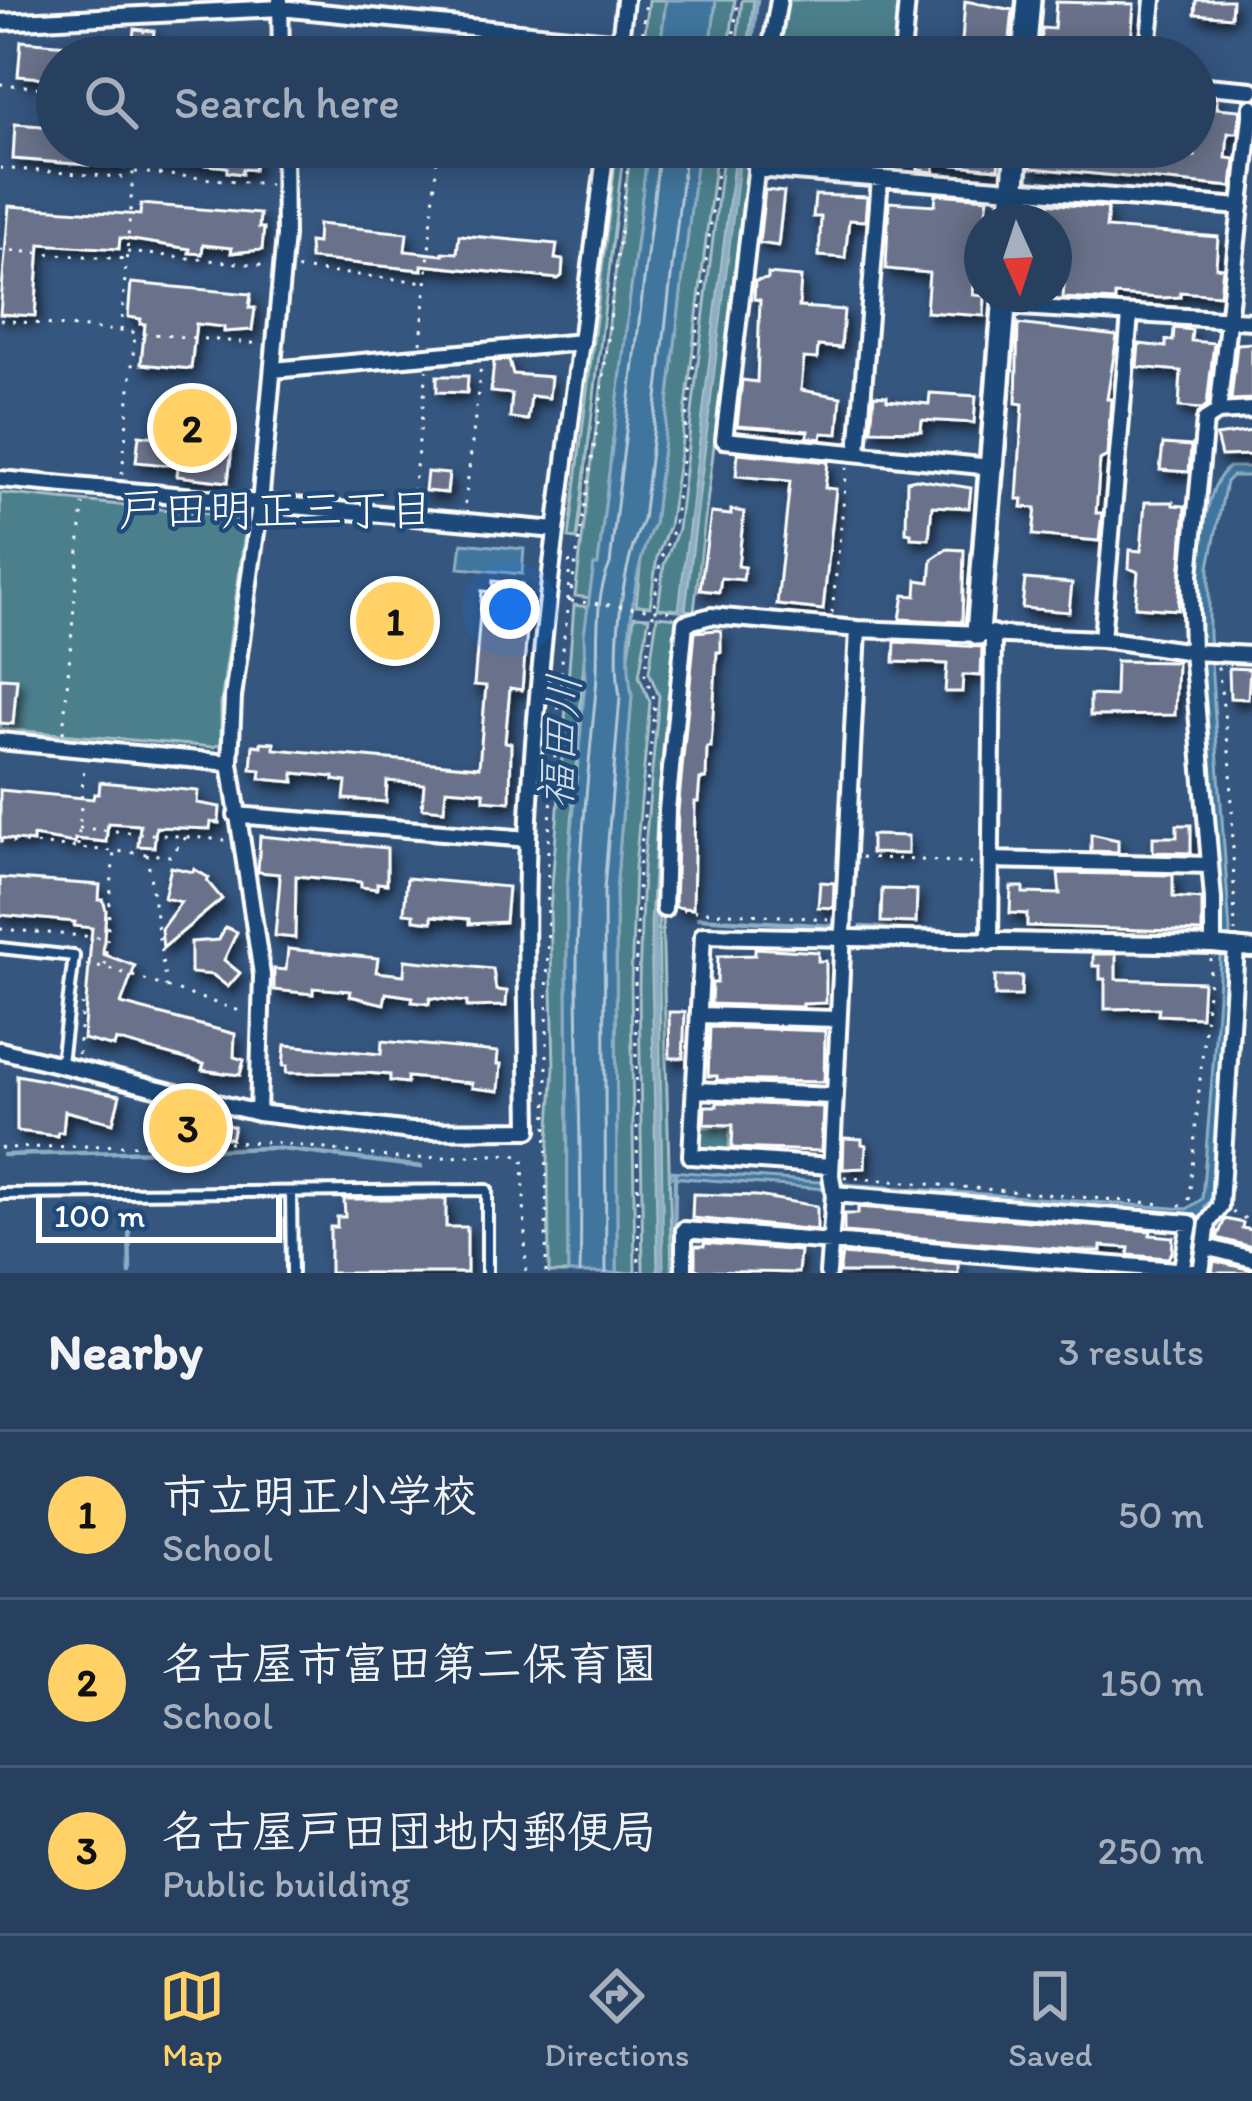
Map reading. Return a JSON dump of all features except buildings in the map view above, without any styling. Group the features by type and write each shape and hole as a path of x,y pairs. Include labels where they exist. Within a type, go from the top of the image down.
{"street":[{"path":"621,36 625,0"},
{"path":"773,36 779,0"},
{"path":"904,36 907,0"},
{"path":"1026,36 1029,0"},
{"path":"1150,36 1153,0"},
{"path":"0,22 280,4 521,36"},
{"path":"280,4 281,36"},
{"path":"1216,87 1252,90"},
{"path":"1218,412 1245,237 1241,207 1252,107"},
{"path":"258,1113 262,975 230,763 233,697 273,370 284,168"},
{"path":"0,1051 258,1113 406,1130 529,1130 528,839 556,530 603,168"},
{"path":"1013,204 1016,168"},
{"path":"991,467 724,440 756,169 1241,207"},
{"path":"853,451 880,179"},
{"path":"1072,308 1252,321"},
{"path":"990,942 986,633 991,467 1004,312"},
{"path":"1102,639 1130,315"},
{"path":"273,370 582,342"},
{"path":"1213,945 1190,575 1205,420 1218,412 1252,410"},
{"path":"0,479 556,530"},
{"path":"664,909 667,810 685,623 710,616 858,629 1102,639 1252,655"},
{"path":"828,1273 836,1019 858,629"},
{"path":"0,741 230,763"},
{"path":"236,815 528,839"},
{"path":"991,862 1210,865"},
{"path":"684,1273 684,1230 1201,1273 1208,1223 1220,1206 1244,948 703,935 691,1156 832,1181 1208,1223"},
{"path":"699,1015 836,1019"},
{"path":"695,1090 833,1096"},
{"path":"1181,1272 1190,1223"},
{"path":"1206,1247 1252,1258"}],"lane":[{"path":"0,948 74,956 61,1063"},
{"path":"0,1193 487,1190 487,1273"},
{"path":"292,1192 292,1273"}],"path":[{"path":"642,36 646,0"},
{"path":"734,36 738,0"},
{"path":"144,36 145,15"},
{"path":"0,84 36,87"},
{"path":"0,168 284,185"},
{"path":"121,331 134,168"},
{"path":"410,517 436,168"},
{"path":"546,1273 547,870 572,601 599,416 627,168"},
{"path":"639,1273 635,984 639,868 655,701 645,675 660,562 674,526 717,168"},
{"path":"0,250 126,259"},
{"path":"127,252 426,282"},
{"path":"0,320 275,345"},
{"path":"121,490 135,332"},
{"path":"463,522 483,351"},
{"path":"831,626 853,451"},
{"path":"61,747 85,487"},
{"path":"572,601 674,612"},
{"path":"1217,653 1232,767 1244,948"},
{"path":"78,848 85,758"},
{"path":"80,828 227,841"},
{"path":"0,842 170,856 186,837"},
{"path":"105,967 114,851"},
{"path":"147,854 166,988"},
{"path":"845,856 991,862"},
{"path":"664,909 842,920"},
{"path":"0,929 107,939"},
{"path":"832,1181 1181,1206 1189,1201 1213,945"},
{"path":"85,965 105,967 250,1013"},
{"path":"78,1056 83,988"},
{"path":"0,1148 271,1142 404,1159 512,1154 523,1157 526,1273"},
{"path":"1220,1206 1252,1222"}],"green space":[{"path":"649,0 666,0 662,36 645,36"},
{"path":"716,0 735,0 731,36 712,36"},
{"path":"742,0 754,0 750,36 738,36"},
{"path":"784,0 899,0 897,36 777,36"},
{"path":"614,168 621,168 577,539 569,538"},
{"path":"628,168 645,168 598,565 589,598 575,596"},
{"path":"696,168 714,168 669,526 657,557 650,606 636,605 642,549 654,524"},
{"path":"721,168 733,168 679,610 658,608 664,565 678,529"},
{"path":"738,168 747,168 694,611 685,610"},
{"path":"0,493 240,517 246,526 221,703 221,743 214,747 0,729"},
{"path":"574,605 588,607 567,889 568,1273 549,1273 548,1155 554,1067 550,911"},
{"path":"634,616 649,617 639,676 650,702 635,867 631,984 635,1273 617,1273 616,891"},
{"path":"657,616 679,618 658,802 651,924 658,1273 643,1273 639,984 643,868 659,696 649,672"},
{"path":"658,912 662,912 672,1273 663,1273"},
{"path":"701,1127 730,1127 729,1153 709,1153 700,1145"}],"water":[{"path":"666,0 716,0 712,36 662,36"},
{"path":"645,168 696,168 654,524 641,562 630,632 632,695 616,891 617,1273 568,1273 567,889 585,682 584,634 594,565 598,565"},
{"path":"1229,467 1252,467 1252,476 1232,476 1226,482 1209,567 1209,634 1230,931 1211,1200 1205,1206 1205,1218 671,1177 671,1171 1187,1209 1202,1199 1221,934 1202,687 1201,548 1211,497"},
{"path":"462,543 524,549 522,574 459,568"}],"waterway":[{"path":"753,36 757,0"},
{"path":"680,624 736,168"},
{"path":"661,1273 654,922 667,742"},
{"path":"698,918 834,926"},
{"path":"861,927 979,932"},
{"path":"1000,932 1203,935"},
{"path":"1241,939 1252,940"},
{"path":"4,1155 274,1148 421,1167"},
{"path":"674,1273 675,1173"},
{"path":"129,1224 130,1273"},
{"path":"1194,1258 1199,1229"}],"place":[{"name":"名古屋市富田第二保育園","path":"192,428"},
{"name":"市立明正小学校","path":"395,621"},
{"name":"名古屋戸田団地内郵便局","path":"188,1128"}],"district":[{"name":"戸田明正三丁目","path":"276,509"}],"water label":[{"name":"福田川","path":"559,741"}]}
